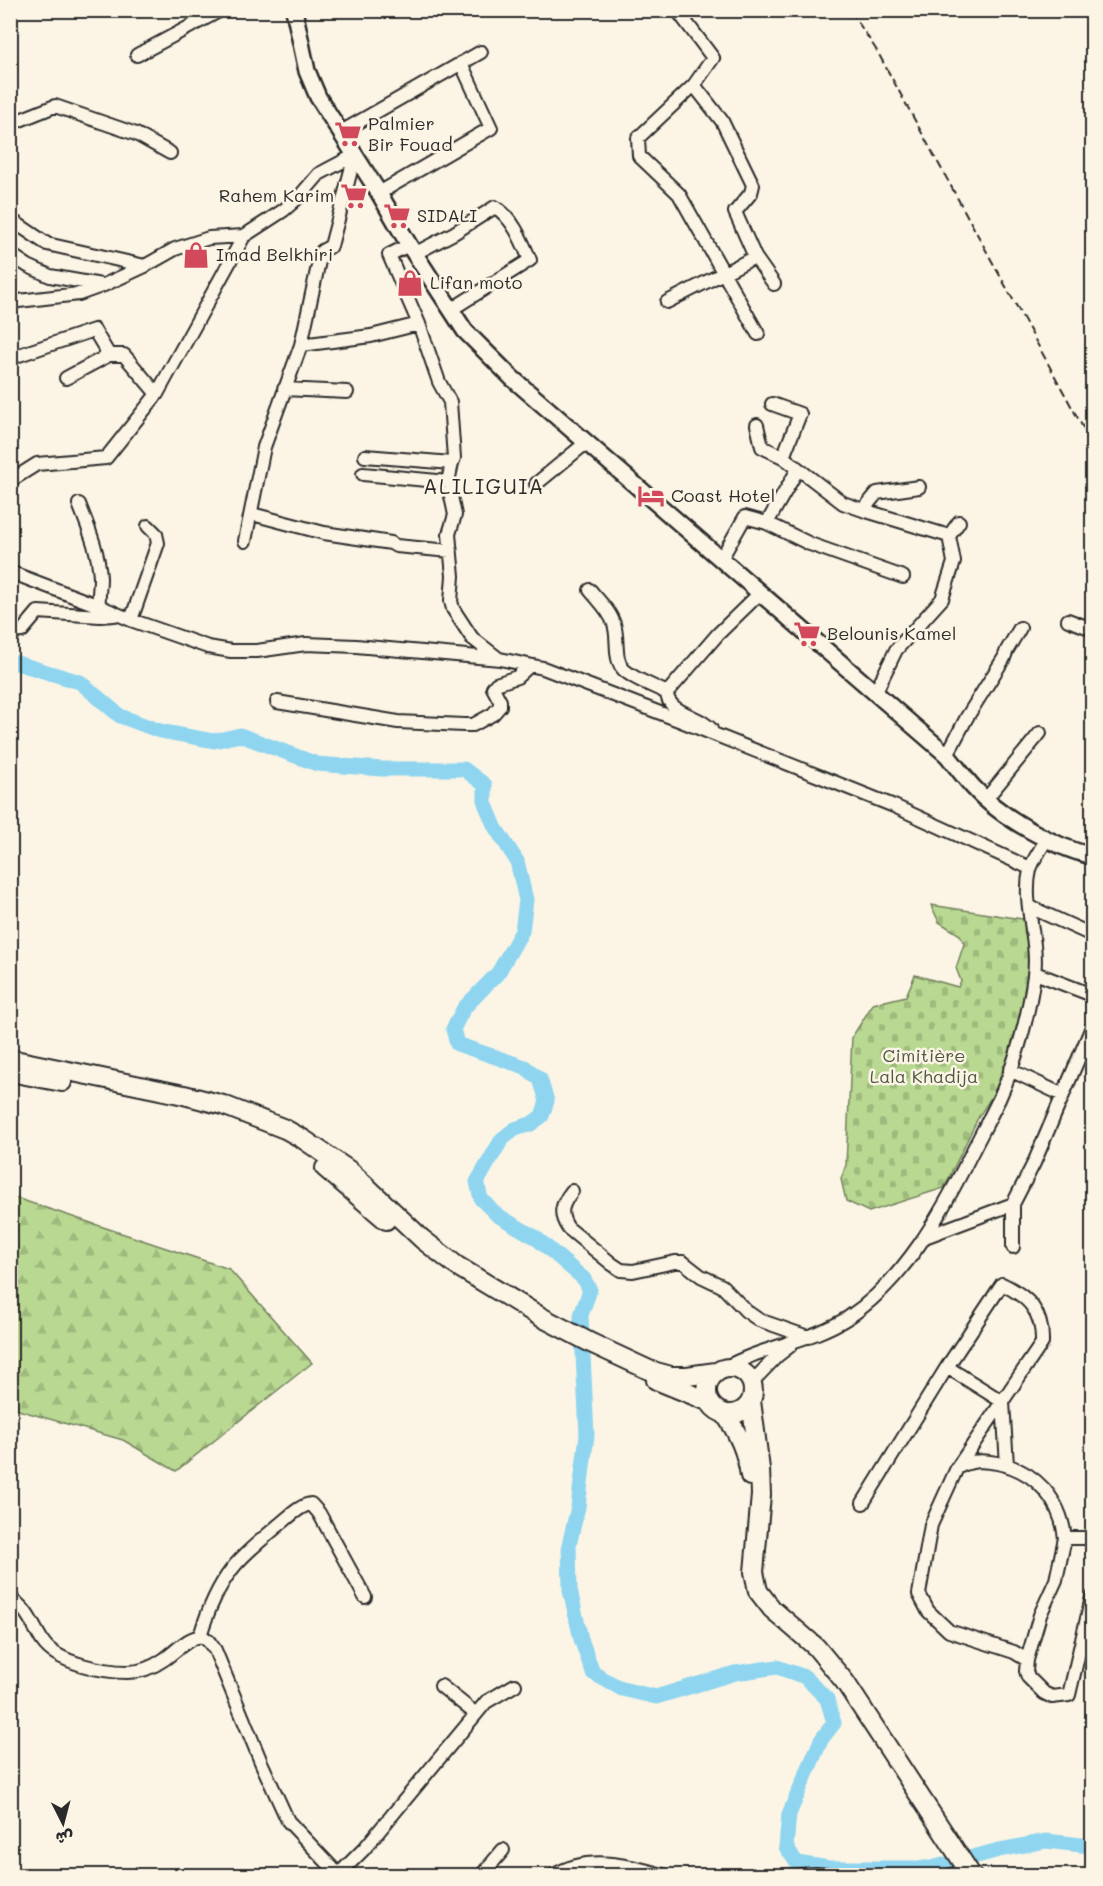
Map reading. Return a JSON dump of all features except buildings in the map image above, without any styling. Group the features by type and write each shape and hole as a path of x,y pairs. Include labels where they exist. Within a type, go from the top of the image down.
{"highway":[{"path":"10,1059 184,1095 223,1105 285,1129 350,1171 422,1239 457,1266 569,1336"},
{"path":"10,1072 185,1107 221,1116 270,1135 304,1152 336,1176 417,1247 465,1283 524,1318 569,1336 644,1376 732,1414 740,1412 751,1401"},
{"path":"591,1347 660,1374 687,1376 730,1367 743,1371 752,1382 751,1401 761,1486 754,1572 758,1591 772,1609 816,1647 845,1682 958,1868"},
{"path":"720,1370 711,1377 707,1389 717,1408 734,1427 742,1442 750,1472 751,1512 744,1576 747,1591 756,1607 818,1665 958,1868"}],"main road":[{"path":"294,10 307,70 318,97 465,331 512,378 947,755 974,789 1026,828 1071,850 1092,856"},
{"path":"1053,841 1092,849"}],"street":[{"path":"137,55 221,10"},
{"path":"677,10 712,58 694,85 638,138 639,156 679,194 758,334"},
{"path":"341,132 481,52"},
{"path":"379,193 491,128 461,63"},
{"path":"694,85 722,121 753,185 751,193 735,212 755,257 774,284"},
{"path":"10,124 55,106 136,134 170,153"},
{"path":"10,481 37,464 106,459 158,394 244,236 284,210 319,174 355,155"},
{"path":"245,542 264,447 301,345 319,261 322,251 331,246 355,155"},
{"path":"452,309 530,260 515,227 502,211 495,207 454,233 389,255 419,324 439,382 450,402 454,458 448,482 455,515 449,534 453,609 472,638 500,659"},
{"path":"10,219 47,244 146,266"},
{"path":"10,302 79,294 146,266 175,249 209,238 244,236"},
{"path":"10,254 28,266 50,276 104,285"},
{"path":"667,302 755,257"},
{"path":"301,345 371,336 419,324"},
{"path":"10,358 94,330 110,355"},
{"path":"66,378 110,355 124,355 158,394"},
{"path":"284,389 347,392"},
{"path":"772,404 800,414 783,457"},
{"path":"757,425 762,447 783,457 843,503 949,536"},
{"path":"536,484 587,442"},
{"path":"365,456 452,463"},
{"path":"767,523 798,469"},
{"path":"363,474 448,482"},
{"path":"863,510 876,493 919,487"},
{"path":"79,504 93,540 100,578 99,606"},
{"path":"252,514 324,533 391,543 396,546 450,550"},
{"path":"721,559 745,516 767,523 810,544 903,577"},
{"path":"875,693 896,650 942,599 954,562 949,536 959,522"},
{"path":"131,620 158,543 156,534 148,526"},
{"path":"10,573 99,606 116,615 208,647 231,651 257,651 306,644 356,646 500,659 543,668 894,806 1030,868"},
{"path":"590,590 607,610 614,624 621,667 667,693"},
{"path":"717,736 703,721 672,706 667,693 718,634 760,593"},
{"path":"10,632 22,631 38,612 116,615"},
{"path":"1068,620 1092,628"},
{"path":"947,755 1020,628"},
{"path":"277,702 398,722 473,725 493,714 500,706 500,701 493,688 496,684 517,677 529,666"},
{"path":"986,799 1040,733"},
{"path":"720,1370 772,1347 795,1342 829,1329 851,1315 905,1263 925,1236 955,1186 1001,1096 1010,1070 1024,1024 1035,973 1035,938 1030,907 1030,868 1053,841"},
{"path":"1030,907 1092,936"},
{"path":"1035,973 1092,995"},
{"path":"1013,1247 1013,1204 1034,1163 1092,1026"},
{"path":"1010,1070 1063,1095"},
{"path":"572,1191 563,1204 565,1223 568,1228 616,1267 633,1271 683,1262 700,1276 725,1288 746,1311 759,1320 808,1336"},
{"path":"925,1236 1013,1204"},
{"path":"863,1503 947,1367 1002,1284 1020,1293 1031,1304 1043,1326 1042,1343 957,1468 931,1525 919,1594 928,1611 949,1631 1014,1652 1027,1660"},
{"path":"752,1382 777,1356 795,1342"},
{"path":"947,1367 1003,1402"},
{"path":"1003,1402 1007,1465"},
{"path":"957,1468 975,1460 1007,1465 1028,1475 1040,1484 1057,1506 1065,1538 1056,1580 1040,1615 1026,1671 1028,1677 1044,1693 1052,1697 1069,1695 1092,1597"},
{"path":"200,1636 206,1615 232,1569 289,1516 311,1504 319,1513 365,1597"},
{"path":"1065,1538 1092,1538"},
{"path":"10,1598 27,1611 44,1643 52,1652 85,1665 120,1672 133,1672 162,1662 191,1639 200,1636 206,1639 215,1650 288,1821 339,1875 364,1849 486,1702 515,1685"},
{"path":"441,1686 477,1714"},
{"path":"481,1875 503,1850"},
{"path":"554,1875 567,1868 597,1863 621,1865 666,1875"},
{"path":"784,1875 841,1875"}],"green space":[{"name":"Cimitière Lala Khadija","path":"931,905 1029,920 1030,984 1002,1081 979,1116 944,1188 869,1212 846,1201 841,1179 846,1165 852,1037 873,1004 906,996 915,975 958,987 961,981 956,968 964,944 960,935 939,922"},
{"path":"10,1196 229,1269 312,1363 176,1471 123,1440 11,1408"}],"waterway":[{"path":"10,661 80,682 120,716 160,731 214,741 240,735 317,764 382,769 464,769 485,785 485,803 495,827 517,861 526,900 522,931 498,973 464,1008 453,1029 457,1044 525,1067 540,1079 547,1101 542,1116 531,1124 515,1129 502,1139 477,1182 481,1199 497,1215 535,1237 584,1279 590,1290 581,1315 587,1435 578,1507 569,1545 570,1590 581,1639 593,1673 622,1689 656,1697 735,1673 777,1667 805,1677 827,1699 834,1723 821,1740 789,1814 786,1847 797,1863 829,1868 932,1868 999,1850 1046,1841 1092,1848"}],"railway":[{"path":"850,10 877,51 1092,444"}],"place":[{"name":"Palmier Bir Fouad","path":"348,134"},
{"name":"Rahem Karim","path":"354,196"},
{"name":"SIDALI","path":"397,216"},
{"name":"Imad Belkhiri","path":"196,255"},
{"name":"Lifan moto","path":"410,283"},
{"name":"Coast Hotel","path":"651,496"},
{"name":"Belounis Kamel","path":"807,634"}],"district":[{"name":"ALILIGUIA","path":"484,487"}]}
